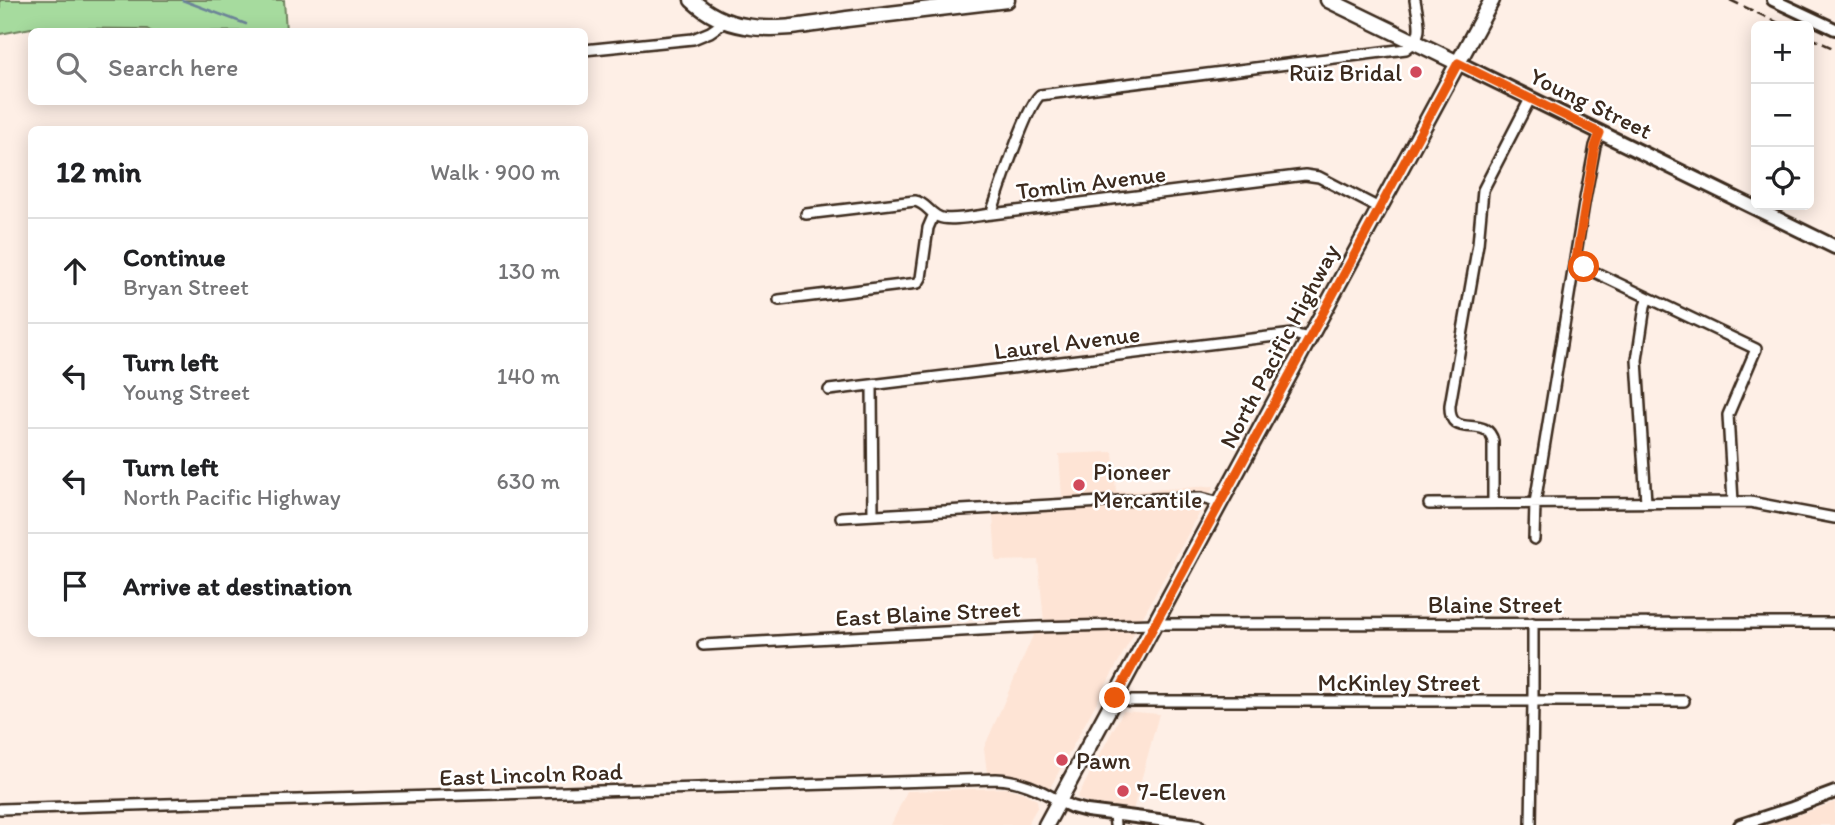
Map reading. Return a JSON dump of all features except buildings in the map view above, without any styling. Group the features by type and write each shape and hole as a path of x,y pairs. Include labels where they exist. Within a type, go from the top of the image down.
{"main road":[{"path":"692,0 726,21 763,28 1007,0"},
{"name":"Young Street","path":"1328,0 1835,247"},
{"name":"North Pacific Highway","path":"1046,825 1492,0"}],"street":[{"path":"992,214 1029,113 1038,96 1409,48 1415,43 1419,32 1415,0"},
{"path":"1773,0 1835,29"},
{"path":"588,50 692,39 710,32 726,21"},
{"path":"1493,503 1492,433 1486,428 1464,427 1456,423 1451,415 1450,405 1480,237 1483,190 1530,99"},
{"path":"1534,539 1535,503 1591,169 1600,133"},
{"name":"Tomlin Avenue","path":"806,214 911,201 922,203 934,214 947,218 1305,175 1319,177 1379,208"},
{"path":"779,300 918,282 921,278 928,228 934,214"},
{"path":"1575,265 1756,349 1728,415 1733,502"},
{"path":"1646,502 1637,360 1648,298"},
{"name":"Laurel Avenue","path":"829,390 1293,334 1309,338"},
{"path":"872,386 873,515"},
{"path":"841,517 1154,499 1201,498 1220,503"},
{"path":"1429,504 1733,502 1766,504 1835,518"},
{"name":"Blaine Street","path":"1155,624 1835,622"},
{"name":"East Blaine Street","path":"703,645 1037,627 1155,624"},
{"path":"1531,825 1534,701 1532,624"},
{"name":"McKinley Street","path":"1115,698 1129,701 1684,701"},
{"name":"East Lincoln Road","path":"0,809 1009,780 1026,784 1059,801"},
{"path":"1740,825 1835,792"},
{"path":"1059,801 1115,820 1199,825"}],"shaded area":[{"path":"1113,452 1116,492 1214,486 1050,788 1007,773 987,773 984,748 1034,633 1045,632 1038,560 996,561 993,515 1063,511 1059,454"},
{"path":"1123,711 1159,714 1133,810 1094,806 1077,798"},
{"path":"1006,788 1037,800 1038,806 1027,825 891,825 907,791"},
{"path":"1835,802 1835,825 1767,825 1807,812"}],"green space":[{"path":"0,0 284,0 286,28 28,28 0,34"}],"waterway":[{"path":"182,0 246,24"}],"railway":[{"path":"1730,0 1774,21"},
{"path":"1814,39 1835,49"}],"place":[{"name":"Ruiz Bridal","path":"1416,72"},
{"name":"Pioneer Mercantile","path":"1079,485"},
{"name":"Pawn","path":"1062,760"},
{"name":"7-Eleven","path":"1123,791"}],"route":[{"path":"1115,698 1458,63 1600,133 1584,204 1575,265 1584,267"}]}
